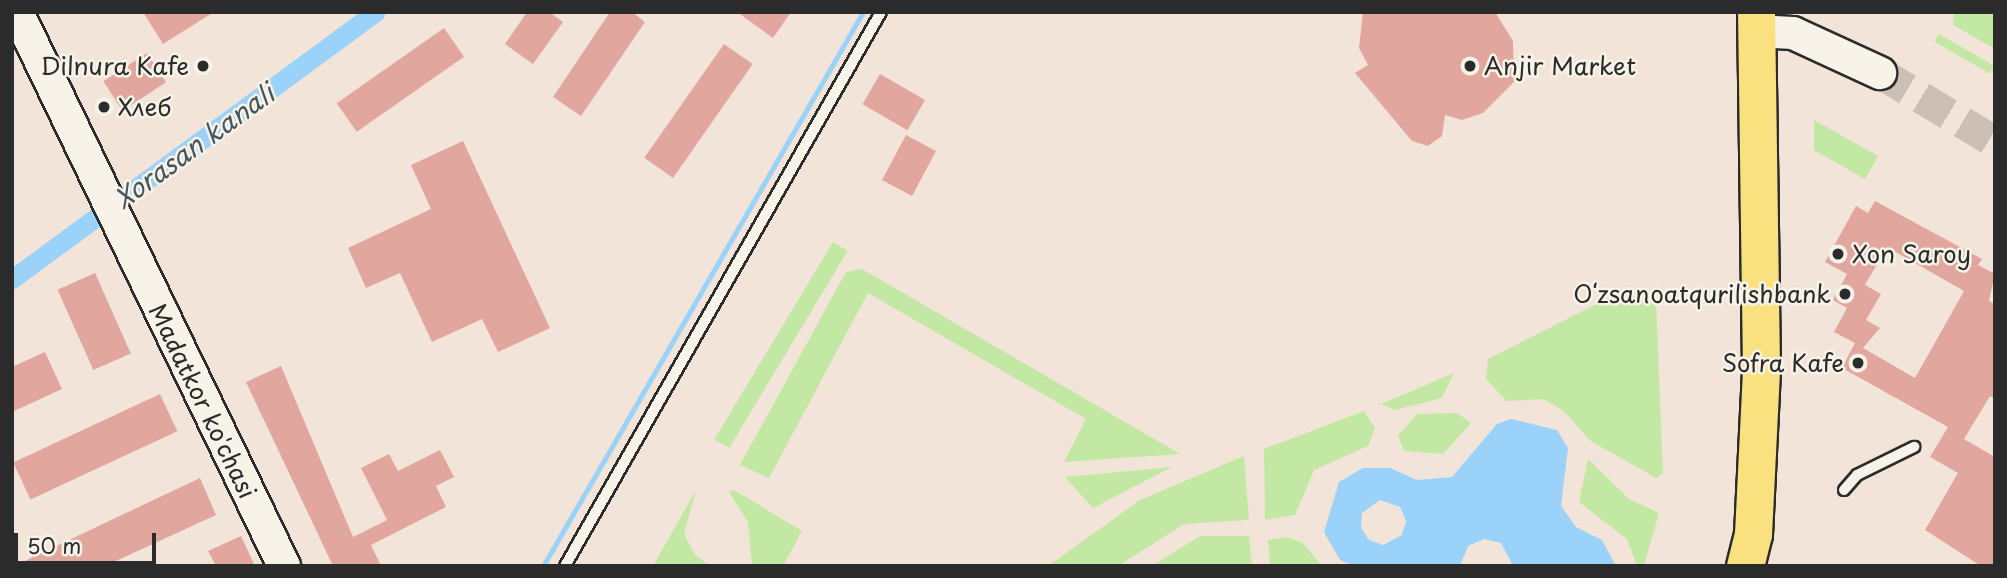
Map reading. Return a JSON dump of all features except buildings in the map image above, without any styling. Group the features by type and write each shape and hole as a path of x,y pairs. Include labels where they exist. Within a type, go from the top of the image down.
{"main road":[{"path":"1745,566 1753,534 1761,368 1756,21"}],"street":[{"name":"Madatkor ko'chasi","path":"18,12 85,160 284,566"},
{"path":"1756,21 1793,33 1880,73"}],"lane":[{"path":"565,566 881,12"},
{"path":"1844,490 1857,475 1914,447"}],"green space":[{"path":"1954,12 1995,12 1995,49 1953,25"},
{"path":"1939,34 1994,66 1990,74 1934,42"},
{"path":"1814,120 1878,156 1865,179 1814,150"},
{"path":"833,242 848,251 729,448 715,439"},
{"path":"862,269 1180,454 1064,462 1086,419 868,293 769,478 740,465 846,272"},
{"path":"1618,293 1656,300 1663,474 1656,478 1589,440 1564,411 1543,399 1507,401 1486,379 1488,359"},
{"path":"1454,373 1442,398 1395,410 1381,404"},
{"path":"1364,411 1375,428 1368,446 1314,470 1295,515 1265,520 1264,449"},
{"path":"1457,413 1471,423 1443,454 1404,451 1398,436 1417,414"},
{"path":"1244,456 1249,520 1184,524 1118,566 1048,566 1140,500"},
{"path":"1588,459 1629,499 1659,513 1644,566 1637,566 1627,539 1579,502"},
{"path":"1172,467 1093,508 1065,477"},
{"path":"696,490 684,534 695,555 711,566 653,566"},
{"path":"734,490 802,531 783,566 752,566 748,522 729,492"},
{"path":"1200,536 1249,536 1252,566 1152,566"},
{"path":"1287,537 1303,543 1322,566 1270,566 1268,540"}],"water":[{"path":"1511,419 1557,430 1568,448 1561,506 1576,527 1602,540 1616,566 1513,566 1501,543 1484,539 1468,546 1460,566 1354,566 1340,560 1324,532 1339,482 1363,468 1390,468 1417,480 1452,477 1497,424","holes":["1380,500 1400,507 1406,521 1402,535 1383,545 1369,540 1361,528 1362,513"]}],"waterway":[{"name":"Xorasan kanali","path":"12,279 375,12"},
{"path":"543,566 863,12"}],"tunnel":[{"path":"1880,73 1995,142"}],"place":[{"name":"Dilnura Kafe","path":"203,66"},
{"name":"Anjir Market","path":"1470,66"},
{"name":"Хлеб","path":"104,107"},
{"name":"Xon Saroy","path":"1838,254"},
{"name":"Oʻzsanoatqurilishbank","path":"1845,294"},
{"name":"Sofra Kafe","path":"1858,363"}]}
